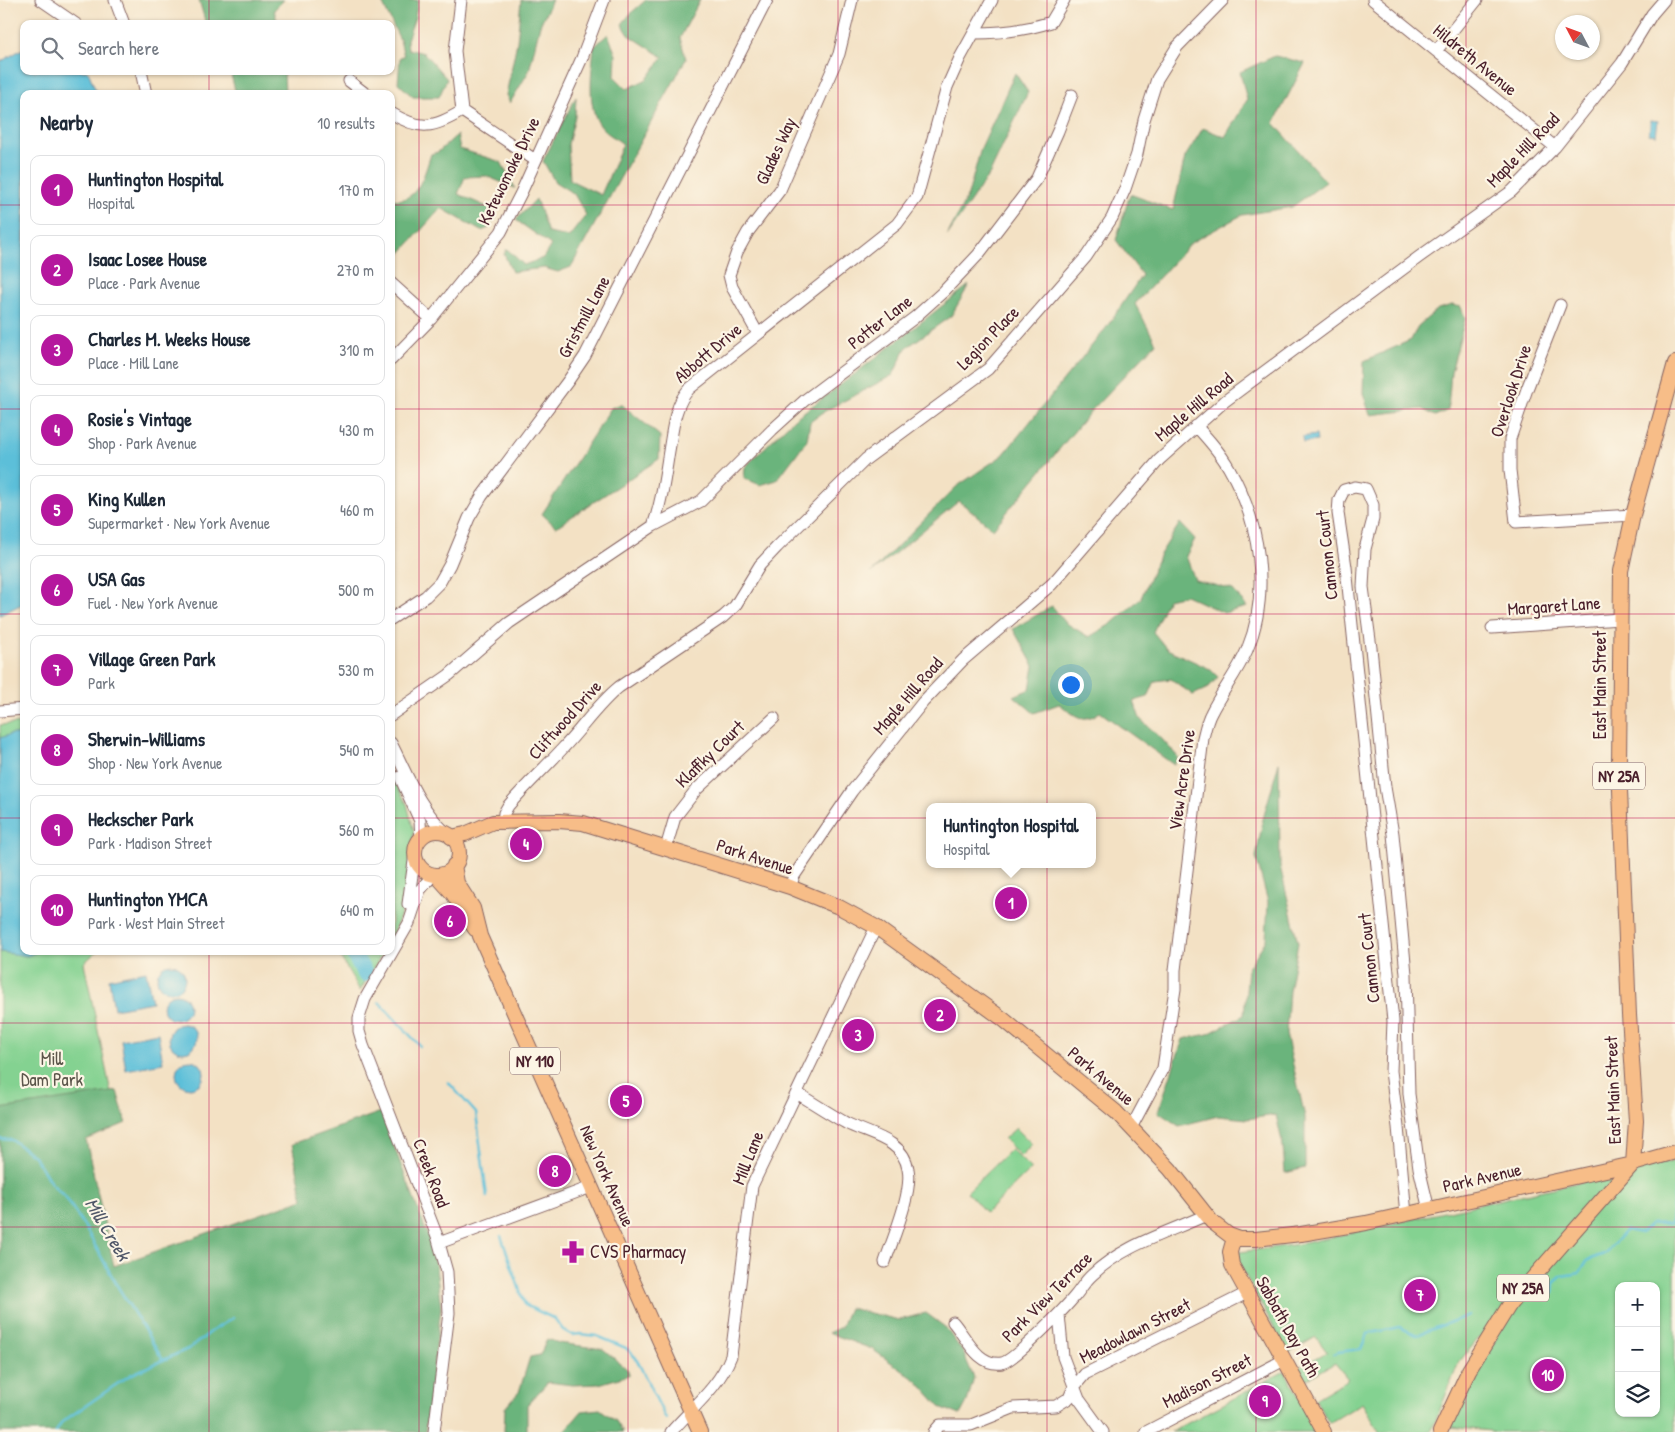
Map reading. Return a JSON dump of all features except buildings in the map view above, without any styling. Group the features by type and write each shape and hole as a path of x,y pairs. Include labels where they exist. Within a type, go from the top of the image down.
{"main road":[{"name":"East Main Street","path":"1633,1164 1636,1121 1629,1015 1618,765 1621,571 1633,515 1675,363"},
{"name":"Park Avenue","path":"444,831 465,834 493,822 559,821 582,823 790,887 839,907 876,927 1003,1019 1106,1104 1170,1169 1220,1230 1234,1238 1247,1240 1366,1224 1633,1164 1675,1152"},
{"name":"Park Avenue","path":"456,861 474,839 503,823"},
{"path":"415,854 421,839 431,832 444,831 458,826 485,825"},
{"name":"NY 110","path":"444,831 456,843 456,861"},
{"name":"NY 110","path":"415,854 421,866 434,875"},
{"path":"434,875 447,873 456,861"},
{"name":"New York Avenue","path":"456,861 456,883 473,908 480,936"},
{"name":"New York Avenue","path":"434,875 453,894 480,936 700,1432"},
{"name":"NY 25A","path":"1440,1431 1469,1370 1510,1304 1633,1164"},
{"name":"Sabbath Day Path","path":"1206,1215 1324,1432"},
{"path":"1232,1265 1230,1252 1234,1238"}],"street":[{"path":"42,0 70,20"},
{"path":"115,0 122,20"},
{"path":"461,0 456,51 462,111"},
{"name":"Ketewomoke Drive","path":"395,356 431,318 501,232 521,193 582,58 604,0"},
{"name":"Gristmill Lane","path":"395,617 426,596 440,582 450,564 466,524 479,501 585,356 767,0"},
{"name":"Glades Way","path":"758,334 732,287 729,275 740,245 780,190 839,54 852,0"},
{"name":"Abbott Drive","path":"654,526 660,508 676,414 682,397 689,389 897,224 908,211 917,197 947,87 960,58 992,0"},
{"path":"976,32 998,33 1032,28 1052,22 1064,0"},
{"name":"Legion Place","path":"693,637 723,617 735,606 760,565 866,459 988,369 1086,257 1112,218 1125,189 1137,154 1144,120 1157,79 1177,47 1224,0"},
{"name":"Hildreth Avenue","path":"1373,0 1554,147"},
{"path":"1436,51 1477,0"},
{"name":"Maple Hill Road","path":"790,887 794,876 841,807 923,702 963,660 1052,584 1159,460 1225,401 1419,257 1512,191 1554,147 1622,63 1652,14 1664,0"},
{"path":"142,75 145,90"},
{"path":"348,81 360,90"},
{"name":"Potter Lane","path":"654,526 701,501 805,400 914,318 944,291 978,255 1037,178 1072,95"},
{"path":"395,115 425,126 434,125 462,111"},
{"path":"462,111 535,160"},
{"path":"395,286 431,318"},
{"name":"Overlook Drive","path":"1560,305 1527,389 1510,439 1510,470 1516,522 1633,515"},
{"name":"View Acre Drive","path":"1131,1128 1163,1068 1175,988 1175,970 1203,738 1210,714 1235,675 1247,649 1256,621 1260,590 1255,531 1243,495 1229,467 1196,426"},
{"name":"Cannon Court","path":"1406,1215 1391,1071 1393,1021 1353,632 1338,513 1339,500 1344,490 1354,487 1366,490 1373,505 1365,549 1363,587 1386,796 1394,834 1406,974 1409,1094 1419,1168 1429,1210"},
{"path":"395,712 449,675 516,618 654,526"},
{"name":"Margaret Lane","path":"1492,628 1620,619"},
{"path":"1353,632 1369,630"},
{"name":"Cliftwood Drive","path":"503,823 504,812 508,806 588,721 605,698 693,637"},
{"path":"0,711 20,709"},
{"name":"Klaffky Court","path":"666,848 675,817 696,790 774,718"},
{"name":"NY 110","path":"395,751 420,802 444,831"},
{"path":"395,768 420,821 421,839"},
{"path":"1370,800 1386,796"},
{"name":"Creek Road","path":"399,940 410,896 415,854"},
{"name":"Creek Road","path":"395,947 409,923 420,890 434,875"},
{"name":"Mill Lane","path":"671,1432 708,1394 725,1370 731,1356 752,1186 876,927"},
{"path":"1386,951 1404,948"},
{"name":"Creek Road","path":"390,955 365,999 359,1018 359,1031 439,1243 448,1280 450,1304 434,1432"},
{"path":"1392,1043 1408,1042"},
{"path":"797,1093 848,1124 886,1139 905,1158 909,1170 908,1192 886,1262"},
{"path":"1398,1127 1413,1123"},
{"path":"439,1243 591,1187"},
{"name":"Park View Terrace","path":"953,1322 975,1353 990,1363 1004,1363 1059,1314 1091,1276 1112,1258 1206,1215"},
{"name":"Meadowlawn Street","path":"934,1432 940,1426 971,1425 1013,1408 1056,1406 1069,1398 1074,1387 1086,1374 1247,1293"},
{"path":"1059,1314 1063,1357 1074,1387 1092,1420 1103,1432"},
{"name":"Madison Street","path":"1146,1432 1284,1360"}],"green space":[{"path":"199,0 284,0 274,10 277,20 205,20"},
{"path":"381,0 418,0 415,17 407,40 408,49 424,53 447,79 439,97 413,97 398,83 400,57 404,56 395,29 395,20 390,20"},
{"path":"521,0 552,0 540,25 529,71 510,103 506,95 517,42"},
{"path":"646,0 700,0 680,38 686,59 571,267 558,272 544,268 512,272 504,254 507,249 524,265 543,258 551,245 516,220 536,199 548,233 569,237 586,215 574,194 555,182 543,161 576,97 575,116 568,144 570,180 601,195 623,144 604,130 594,113 591,79 594,47 608,34 616,55 615,77 627,89 647,79 663,57 629,35 622,24"},
{"path":"1275,56 1305,63 1274,123 1326,182 1292,207 1242,215 1192,242 1135,304 1156,343 1091,411 993,529 959,501 871,573 956,487 1003,455 1106,328 1142,275 1116,240 1130,194 1173,210 1185,157 1203,128 1225,137 1247,100 1240,72"},
{"path":"1015,73 1028,92 990,173 947,236 968,195 981,148"},
{"path":"231,75 284,75 285,90 235,90"},
{"path":"457,135 460,149 501,162 515,188 486,176 465,177 458,194 487,207 497,215 489,228 481,231 441,208 395,260 395,199 408,197 414,192 423,178 431,154 438,152"},
{"path":"969,285 951,316 906,348 893,375 825,411 810,422 807,440 777,480 760,485 744,478 745,467 794,419"},
{"path":"1452,305 1461,307 1465,319 1451,372 1448,410 1435,416 1422,409 1370,415 1363,393 1364,361 1411,340 1418,326 1438,309"},
{"path":"621,404 660,436 659,459 556,527 542,514 611,408"},
{"path":"1180,523 1195,539 1186,556 1195,580 1233,590 1247,607 1224,613 1185,595 1168,599 1153,632 1167,649 1210,669 1218,677 1208,688 1193,695 1171,679 1155,681 1148,697 1134,701 1140,719 1178,757 1174,765 1100,712 1094,716 1083,718 1074,715 1059,704 1034,713 1014,696 1030,689 1034,666 1013,629 1052,606 1066,623 1089,637 1111,624 1141,598 1159,556"},
{"name":"Mill Dam Park","path":"20,723 20,955 93,955 84,963 112,1098 0,1153 0,725"},
{"path":"1279,762 1280,866 1298,943 1289,991 1286,1034 1305,1117 1305,1168 1285,1173 1283,1146 1276,1115 1247,1119 1218,1116 1179,1126 1158,1112 1183,1039 1208,1034 1244,1015 1248,968 1266,940 1268,902 1256,857 1263,819"},
{"path":"395,783 407,804 414,832 404,907 395,929"},
{"path":"339,955 382,955 360,991"},
{"path":"117,1091 126,1123 86,1140 114,1266 303,1199 292,1144 381,1112 434,1252 441,1308 425,1432 0,1432 0,1109"},
{"path":"1016,1128 1032,1144 1021,1156 1004,1139"},
{"path":"1011,1149 1031,1169 986,1213 967,1192"},
{"path":"1675,1161 1675,1432 1500,1432 1451,1427 1497,1337 1479,1338 1459,1362 1431,1432 1378,1432 1362,1403 1329,1423 1315,1399 1348,1379 1335,1363 1305,1380 1298,1368 1327,1352 1316,1337 1288,1353 1233,1253 1300,1244"},
{"path":"849,1308 899,1320 926,1313 945,1327 963,1352 974,1378 967,1402 960,1415 940,1407 917,1381 872,1349 828,1333 841,1327"},
{"path":"547,1339 559,1343 603,1349 628,1370 629,1375 599,1384 572,1385 548,1382 527,1405 527,1432 504,1432 505,1408 519,1392 530,1357 540,1355"},
{"path":"1285,1371 1318,1432 1171,1432"},
{"path":"600,1409 616,1421 623,1432 564,1432 582,1411"}],"water":[{"path":"20,50 20,75 90,75 95,90 20,90 20,605 0,615 0,62"},
{"path":"1651,120 1658,121 1656,135 1649,134"},
{"path":"1316,435 1317,441 1303,443 1302,437"},
{"path":"12,734 20,735 20,955 0,952 0,738"},
{"path":"171,964 181,968 185,978 181,988 171,992 161,988 157,978 161,968"},
{"path":"146,971 152,1002 114,1009 109,979"},
{"path":"176,994 185,998 189,1007 185,1016 176,1020 167,1016 163,1007 167,998"},
{"path":"183,1024 193,1028 197,1038 193,1048 183,1052 173,1048 169,1038 173,1028"},
{"path":"158,1033 163,1063 126,1070 121,1040"},
{"path":"190,1060 200,1064 204,1074 200,1084 190,1088 180,1084 176,1074 180,1064"}],"waterway":[{"path":"354,955 365,974"},
{"path":"379,1002 420,1046"},
{"path":"448,1082 476,1113 487,1197"},
{"name":"Mill Creek","path":"0,1139 12,1140 35,1157 51,1183 66,1198 163,1360"},
{"path":"1540,1286 1547,1293 1553,1294 1554,1283 1562,1276 1580,1273 1588,1260 1604,1254 1626,1230 1641,1233 1651,1224 1671,1223 1675,1189"},
{"path":"501,1236 525,1305 555,1319 563,1330 572,1335 597,1336 626,1348 636,1358 666,1419"},
{"path":"1333,1354 1361,1349 1367,1334 1399,1327 1417,1335 1469,1315"},
{"name":"Mill Creek","path":"56,1432 62,1422 130,1375 190,1348 233,1318"}],"place":[{"name":"Rosie's Vintage","path":"526,844"},
{"name":"Huntington Hospital","path":"1011,903"},
{"name":"USA Gas","path":"450,921"},
{"name":"Isaac Losee House","path":"940,1015"},
{"name":"Charles M. Weeks House","path":"858,1035"},
{"name":"King Kullen","path":"626,1101"},
{"name":"Sherwin-Williams","path":"555,1171"},
{"name":"CVS Pharmacy","path":"573,1252"},
{"name":"Village Green Park","path":"1420,1295"},
{"name":"Huntington YMCA","path":"1548,1375"},
{"name":"Heckscher Park","path":"1265,1401"}]}
